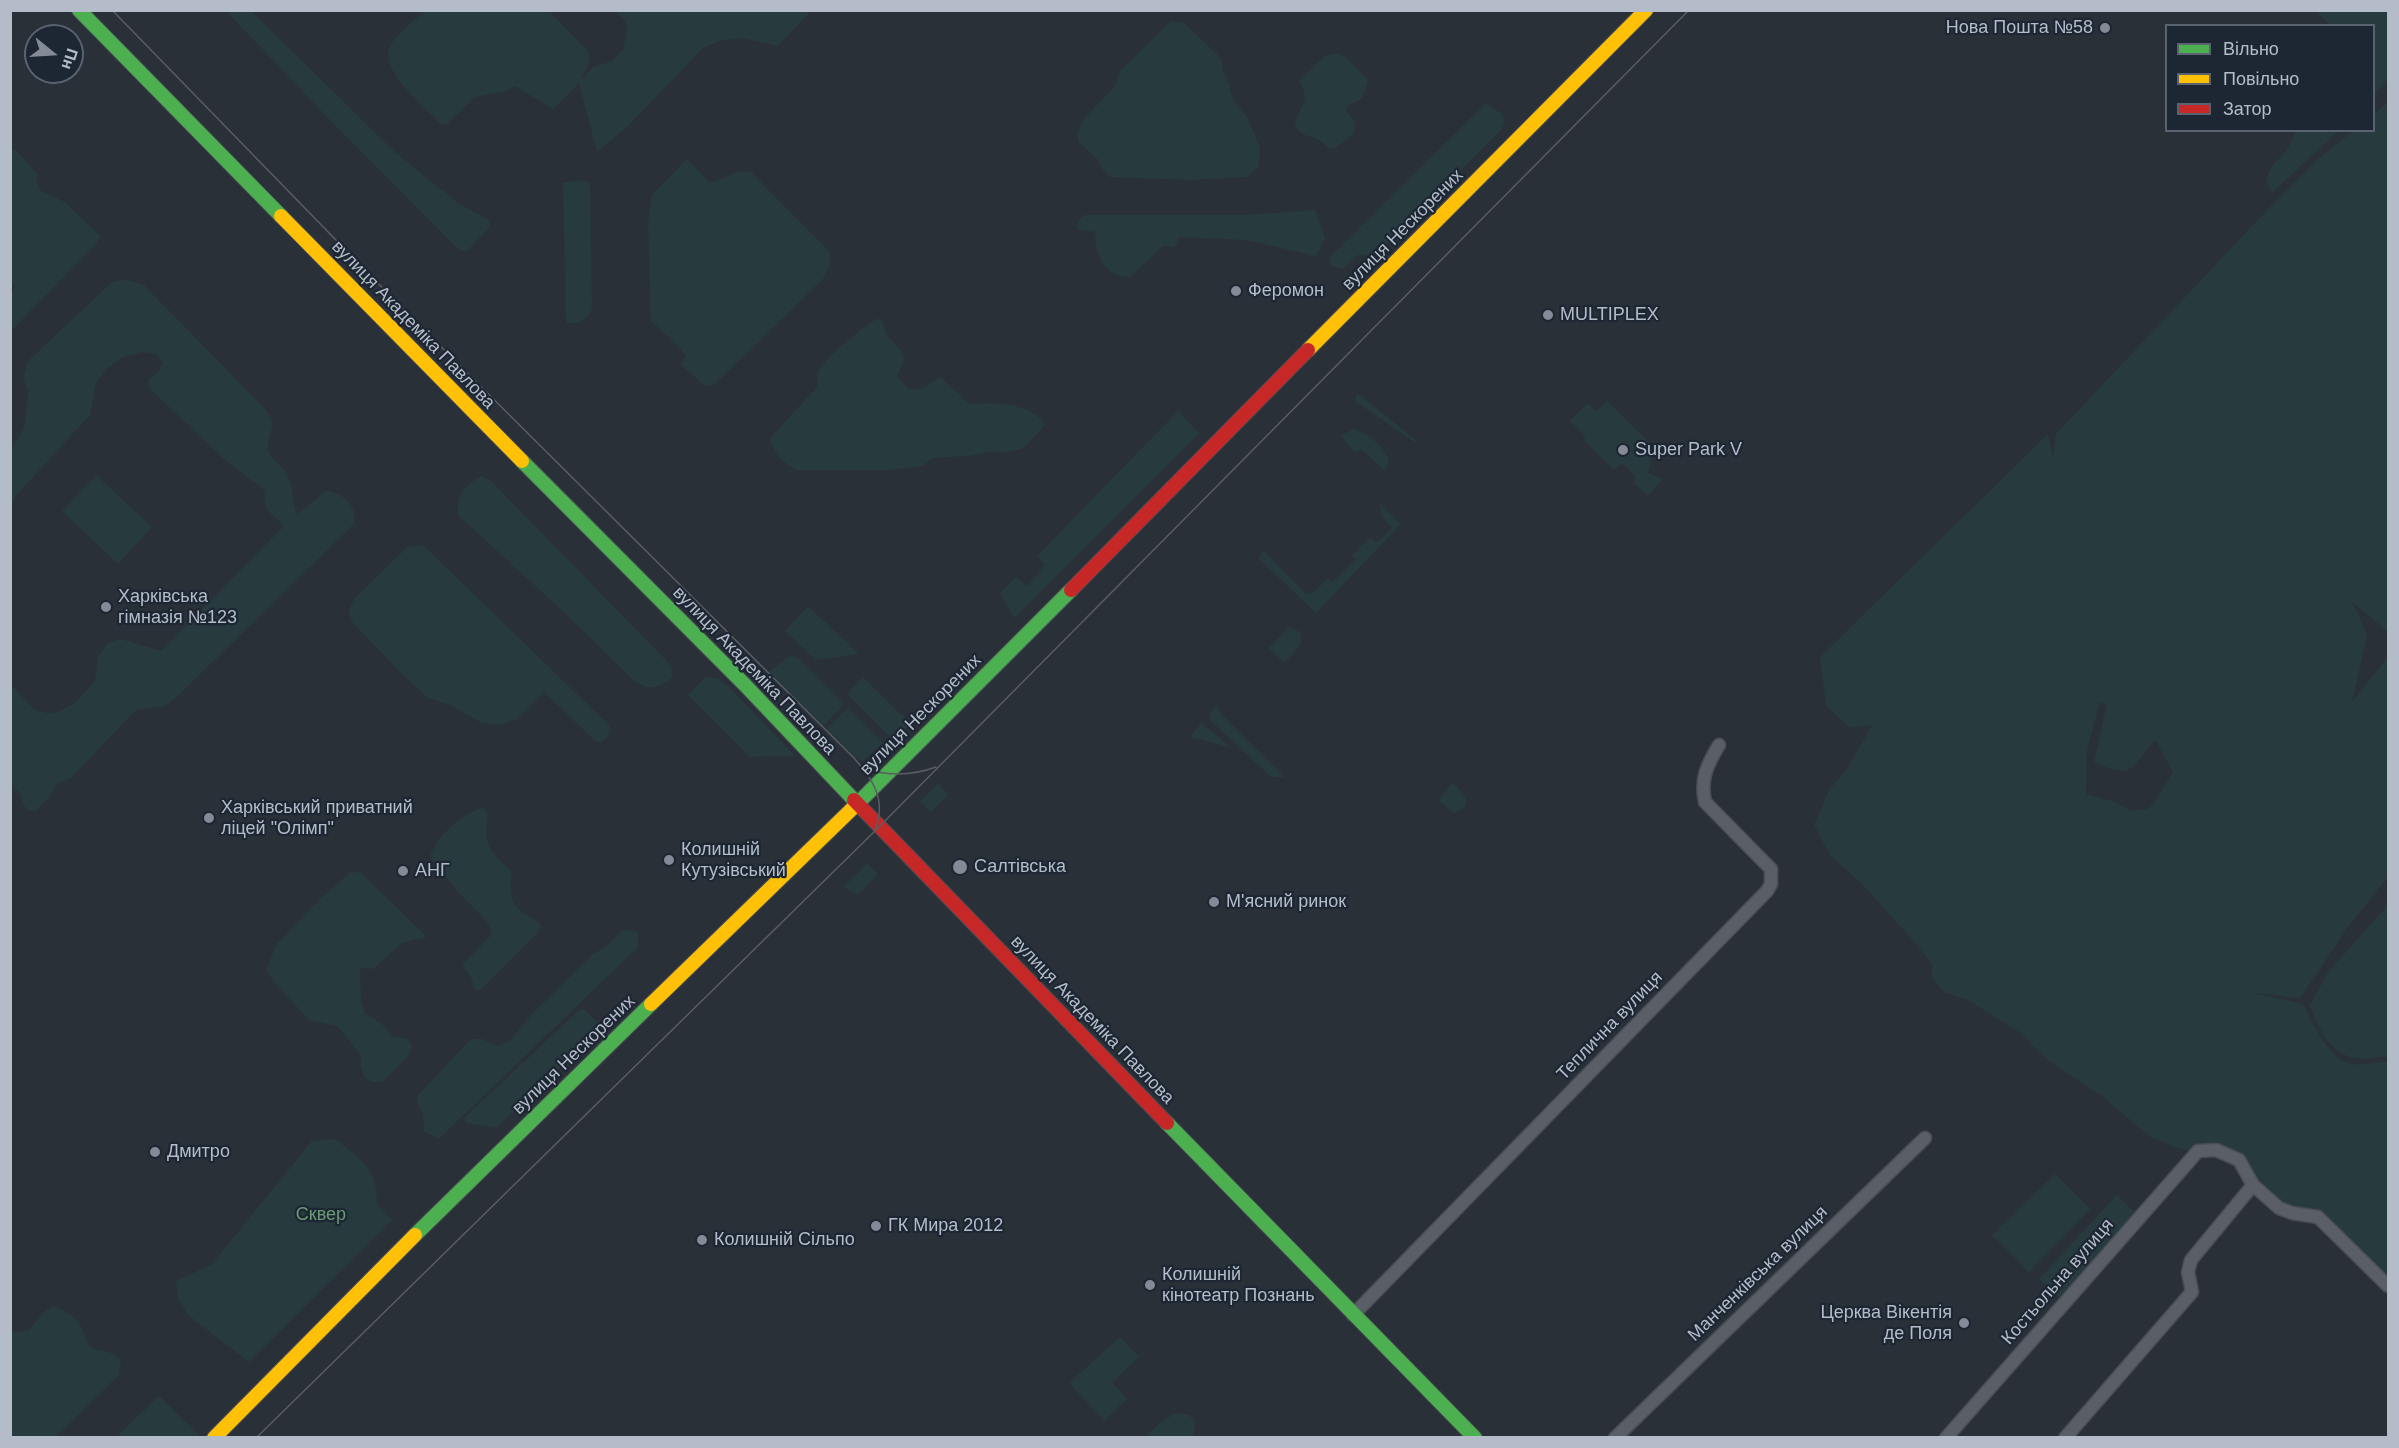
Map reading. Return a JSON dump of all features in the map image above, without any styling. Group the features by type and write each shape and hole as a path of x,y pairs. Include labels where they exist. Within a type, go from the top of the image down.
{"main road":[{"name":"вулиця Академіка Павлова","path":"79,10 447,386 745,685 857,804 1353,1315 1475,1437"},
{"name":"вулиця Нескорених","path":"214,1437 464,1185 857,804 1056,606 1187,471 1646,10"}],"street":[{"name":"Теплична вулиця","path":"1353,1315 1767,891 1772,876 1771,869 1705,802 1702,789 1703,775 1719,745"},
{"name":"Манченківська вулиця","path":"1615,1437 1925,1138"},
{"name":"Костьольна вулиця","path":"1946,1437 2198,1151 2216,1150 2239,1160 2253,1185"},
{"path":"2065,1437 2192,1292 2188,1272 2191,1260 2253,1185 2279,1208 2292,1213 2318,1217 2388,1286"}],"green space":[{"path":"226,11 251,11 395,152 459,204 489,220 490,227 467,251 462,251 453,244"},
{"path":"424,11 549,11 588,51 590,60 581,80 593,67 612,61 623,50 627,32 626,21 615,11 811,11 778,46 742,38 720,41 704,47 627,127 597,152 579,83 553,109 515,86 503,92 475,97 446,125 440,123 404,87 390,65 388,54 394,40"},
{"path":"2316,11 2388,11 2388,80 2375,93 2375,24 2328,23"},
{"path":"1171,21 1184,23 1222,61 1223,73 1227,78 1233,100 1247,117 1260,147 1259,166 1247,177 1190,180 1110,177 1102,169 1098,160 1079,142 1077,133 1084,119 1115,86 1119,72"},
{"path":"1335,53 1345,57 1368,80 1363,96 1349,104 1346,111 1356,123 1354,133 1334,149 1303,134 1295,127 1305,95 1299,80 1325,56"},
{"path":"2388,102 2388,632 2351,601 2367,637 2352,702 2388,657 2388,877 2348,927 2300,998 2253,993 2303,1004 2322,1039 2343,1061 2360,1065 2388,1061 2388,1286 2318,1218 2279,1208 2239,1160 2177,1148 2150,1137 2103,1097 2048,1060 2019,1032 1968,1000 1944,992 1931,976 1933,966 1918,946 1862,884 1830,855 1814,825 1829,790 1847,769 1872,725 1850,728 1826,706 1820,657 2048,434 2053,458 2056,434 2317,160 2352,132 2375,132 2375,113","holes":["2100,702 2107,705 2094,762 2117,770 2130,769 2155,740 2173,772 2148,809 2132,811 2112,801 2086,794 2087,750"]},
{"path":"1486,103 1502,114 1505,123 1501,130 1375,256 1358,255 1343,269 1332,266 1329,258"},
{"path":"2295,132 2337,132 2273,192 2268,186 2268,174 2290,145"},
{"path":"11,150 16,150 38,175 36,182 42,192 65,202 100,236 98,242 11,331 11,295 15,285 10,281"},
{"path":"687,159 710,183 738,172 750,171 830,252 825,277 714,385 705,386 681,365 686,356 680,348 651,321 648,223 652,195"},
{"path":"583,180 590,183 592,310 581,321 566,323 563,183"},
{"path":"1315,210 1325,238 1316,256 1246,240 1180,237 1174,247 1163,246 1130,277 1113,273 1102,262 1095,231 1077,230 1078,221 1085,215 1243,215"},
{"path":"125,279 144,285 266,410 273,421 268,450 288,476 297,514 326,491 333,492 344,498 351,506 354,511 354,524 181,693 166,706 136,710 71,778 57,784 36,811 28,810 23,805 20,793 11,784 11,685 35,710 48,713 58,712 75,703 95,681 98,657 108,643 121,639 161,651 284,526 267,508 264,498 265,491 224,459 149,388 149,379 158,372 163,363 157,354 143,352 123,357 107,368 96,383 90,415 11,501 11,450 24,428 28,390 23,378 28,361 112,282"},
{"path":"878,318 886,334 905,357 897,377 909,389 920,390 940,377 969,404 988,403 1021,408 1039,417 1045,425 1024,448 1004,453 991,451 968,456 932,458 922,466 892,470 796,470 779,457 770,438 818,386 817,373 829,358 854,335"},
{"path":"1356,395 1360,395 1417,441 1416,443 1356,402"},
{"name":"Super Park V","path":"1607,401 1654,447 1649,453 1652,456 1648,473 1663,479 1648,496 1634,483 1636,477 1623,464 1614,470 1584,440 1586,437 1570,421 1588,403 1594,410 1598,410"},
{"path":"1178,411 1199,433 1014,618 1000,593 1016,577 1027,586 1045,565 1037,556"},
{"path":"1353,429 1370,436 1380,446 1389,462 1384,470 1361,449 1355,453 1341,436"},
{"path":"96,475 152,527 118,564 62,511"},
{"path":"481,476 489,479 666,660 672,667 672,677 652,687 642,685 631,678 568,616 458,515 462,492"},
{"path":"1380,504 1401,524 1316,613 1258,558 1264,551 1306,594 1314,592 1328,578 1333,582 1356,559 1352,555 1370,538 1378,542 1392,528 1381,515"},
{"path":"424,546 611,727 607,738 601,742 595,741 544,692 516,720 499,725 480,722 450,705 428,698 402,674 353,623 348,610 356,597 407,547"},
{"path":"808,606 859,654 816,660 785,631"},
{"path":"1289,627 1300,632 1301,641 1284,663 1269,648"},
{"path":"790,655 798,658 844,704 823,726 769,672"},
{"path":"706,677 718,678 728,686 795,756 750,757 688,695"},
{"path":"863,677 911,724 894,741 847,694"},
{"path":"1217,705 1222,715 1285,777 1271,777 1211,721 1210,713"},
{"path":"848,708 883,743 863,761 855,757 826,729"},
{"path":"1201,723 1232,748 1190,737"},
{"path":"1453,782 1467,799 1465,807 1454,813 1438,800"},
{"path":"938,784 949,794 931,812 920,802"},
{"path":"484,808 488,815 486,834 490,848 512,872 511,888 515,904 541,926 539,931 479,991 475,990 471,977 462,965 492,934 489,924 459,893 430,857 438,841 451,826 468,814"},
{"path":"867,864 878,874 858,895 843,887"},
{"path":"360,872 427,937 402,943 373,969 360,968 361,1000 365,1013 383,1025 392,1036 407,1039 413,1046 408,1056 382,1082 373,1082 365,1078 361,1068 361,1055 337,1026 309,1020 273,981 266,969 277,944 313,906 349,873"},
{"path":"2388,905 2388,1056 2367,1059 2346,1056 2326,1038 2310,1005 2328,972"},
{"path":"622,931 638,932 638,947 439,1139 424,1131 423,1114 416,1101 419,1094 471,1039 482,1039 497,1046 509,1041 531,1015 591,956"},
{"path":"584,1009 600,1025 598,1032 496,1128 466,1123 464,1118 578,1011"},
{"name":"Сквер","path":"335,1139 360,1159 371,1173 377,1192 377,1204 392,1220 249,1362 189,1316 178,1298 176,1281 211,1265 312,1141"},
{"path":"2055,1174 2090,1209 2029,1272 1992,1235"},
{"path":"2117,1195 2134,1212 2062,1300 2039,1279"},
{"path":"53,1306 75,1318 91,1347 112,1353 121,1360 119,1375 56,1437 11,1437 11,1332 28,1331 43,1313"},
{"path":"1120,1337 1139,1357 1112,1382 1127,1399 1104,1421 1069,1383"},
{"path":"159,1396 201,1437 116,1437"},
{"path":"1175,1413 1189,1415 1196,1422 1193,1437 1145,1437 1160,1423"}],"tram line":[{"path":"112,10 408,314 853,757 867,773 876,790 879,809 875,830"},
{"path":"256,1438 875,831 1689,10"},
{"path":"860,766 888,774 917,772 936,767"}],"traffic: fast":[{"path":"79,10 281,216"},
{"path":"522,461 745,685 854,800"},
{"path":"857,804 1071,590"},
{"path":"415,1235 651,1004"},
{"path":"1167,1123 1475,1438"}],"traffic: slow":[{"path":"1308,350 1646,10"},
{"path":"281,216 522,461"},
{"path":"651,1004 857,804"},
{"path":"214,1438 415,1235"}],"traffic: jam":[{"path":"1071,590 1308,350"},
{"path":"854,800 1167,1123"}],"place":[{"name":"Нова Пошта №58","path":"2105,28"},
{"name":"Феромон","path":"1236,291"},
{"name":"MULTIPLEX","path":"1548,315"},
{"name":"Super Park V","path":"1623,450"},
{"name":"Харківська гімназія №123","path":"106,607"},
{"name":"Харківський приватний ліцей \"Олімп\"","path":"209,818"},
{"name":"Колишній Кутузівський","path":"669,860"},
{"name":"Салтівська","path":"960,867"},
{"name":"АНГ","path":"403,871"},
{"name":"М'ясний ринок","path":"1214,902"},
{"name":"Дмитро","path":"155,1152"},
{"name":"ГК Мира 2012","path":"876,1226"},
{"name":"Колишній Сільпо","path":"702,1240"},
{"name":"Колишній кінотеатр Познань","path":"1150,1285"},
{"name":"Церква Вікентія де Поля","path":"1964,1323"}]}
